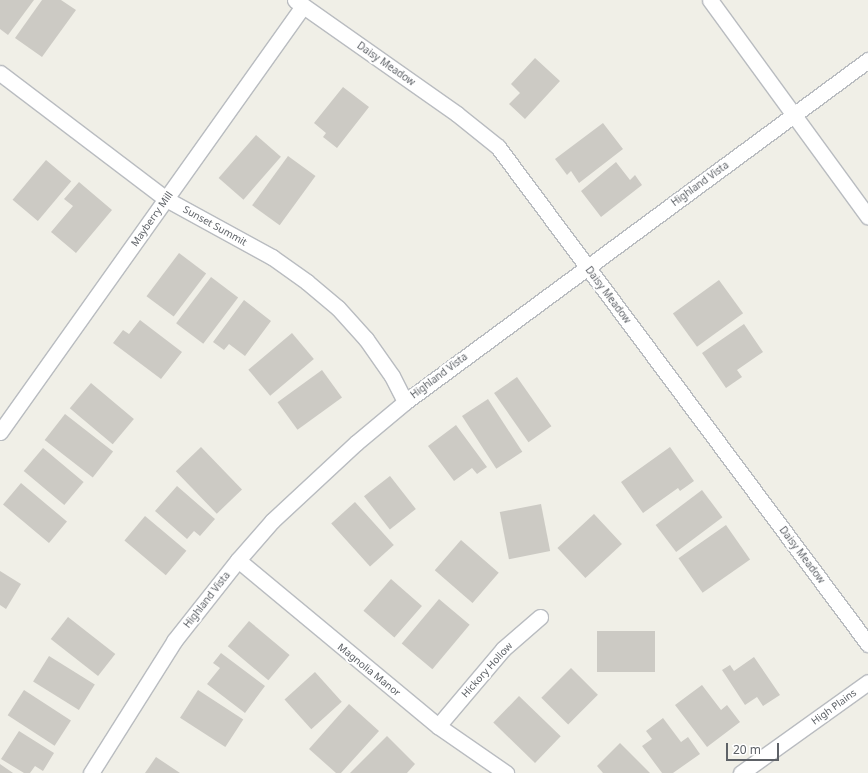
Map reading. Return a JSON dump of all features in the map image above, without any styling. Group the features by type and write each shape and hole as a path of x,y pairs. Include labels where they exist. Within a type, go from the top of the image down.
{"street":[{"path":"710,0 868,217"},
{"name":"Mayberry Mill","path":"0,432 166,199 299,3"},
{"name":"Daisy Meadow","path":"299,3 457,114 498,147 868,644"},
{"name":"Highland Vista","path":"91,773 174,641 238,560 272,521 405,402 587,266 794,116 868,60"},
{"name":"Sunset Summit","path":"0,73 166,199 272,257 312,286 338,308 366,340 392,376 405,402"},
{"name":"Magnolia Manor","path":"238,560 438,726 506,773"},
{"name":"Hickory Hollow","path":"438,726 503,649 540,617"},
{"name":"High Plains","path":"741,773 868,682"}],"building":[{"path":"0,0 34,0 8,35 0,29"},
{"path":"42,0 61,0 76,10 42,57 15,38"},
{"path":"535,58 560,81 525,119 509,104 520,93 511,84"},
{"path":"343,87 369,107 337,148 323,137 326,133 314,123"},
{"path":"603,123 623,149 579,183 571,171 567,175 555,159"},
{"path":"256,135 281,157 244,200 219,178"},
{"path":"288,156 316,176 280,225 252,205"},
{"path":"46,160 71,181 38,221 13,200"},
{"path":"616,162 630,180 635,175 642,185 601,217 581,191"},
{"path":"79,182 112,210 76,253 51,232 73,206 64,199"},
{"path":"179,253 206,273 174,317 147,296"},
{"path":"211,277 238,297 203,344 176,323"},
{"path":"719,280 743,313 697,347 673,314"},
{"path":"244,300 271,321 245,356 229,344 224,350 213,342"},
{"path":"140,320 182,352 161,379 113,343 123,330 129,334"},
{"path":"744,324 763,352 737,370 742,377 726,388 702,353"},
{"path":"292,333 314,359 270,396 248,370"},
{"path":"322,370 342,398 297,430 278,402"},
{"path":"517,377 551,426 528,442 494,393"},
{"path":"91,383 134,419 113,444 70,408"},
{"path":"488,399 522,452 496,469 462,416"},
{"path":"65,414 113,452 93,478 45,440"},
{"path":"456,425 487,467 477,474 472,468 454,481 428,446"},
{"path":"201,447 242,489 217,514 176,471"},
{"path":"670,447 694,481 680,491 678,488 643,513 621,482"},
{"path":"43,448 84,482 64,505 24,471"},
{"path":"390,476 416,509 390,529 364,496"},
{"path":"21,483 67,522 49,543 3,504"},
{"path":"177,486 215,519 200,536 194,531 187,539 155,511"},
{"path":"702,490 722,517 676,552 656,525"},
{"path":"355,502 394,545 370,567 331,523"},
{"path":"541,504 550,551 509,559 500,512"},
{"path":"594,514 622,544 585,578 557,548"},
{"path":"145,516 186,551 166,575 124,541"},
{"path":"726,525 750,559 703,593 678,558"},
{"path":"461,540 499,573 472,603 435,570"},
{"path":"0,571 21,584 6,609 0,605"},
{"path":"391,579 422,606 394,638 363,611"},
{"path":"439,599 470,625 432,669 402,643"},
{"path":"68,617 115,654 98,676 51,639"},
{"path":"249,621 290,655 268,680 228,646"},
{"path":"597,631 655,631 655,672 597,672"},
{"path":"221,653 265,686 245,713 207,684 220,668 213,663"},
{"path":"49,656 95,685 79,710 33,681"},
{"path":"754,657 780,695 763,706 757,697 745,705 722,670 730,665 734,671"},
{"path":"571,668 598,695 568,725 541,698"},
{"path":"315,672 342,702 311,729 285,699"},
{"path":"702,685 721,710 727,705 740,722 707,747 675,705"},
{"path":"24,690 71,720 55,746 8,715"},
{"path":"198,690 243,719 225,747 180,718"},
{"path":"519,696 561,736 535,763 493,723"},
{"path":"349,704 379,731 341,773 336,773 309,749"},
{"path":"663,718 681,742 688,737 700,754 673,773 662,773 642,746 652,739 646,731"},
{"path":"19,731 54,753 43,771 35,766 30,773 24,773 1,759"},
{"path":"387,736 415,764 407,773 350,773"},
{"path":"620,743 650,773 603,773 597,766"},
{"path":"156,757 180,773 145,773"},
{"path":"0,764 13,773 0,773"}]}
